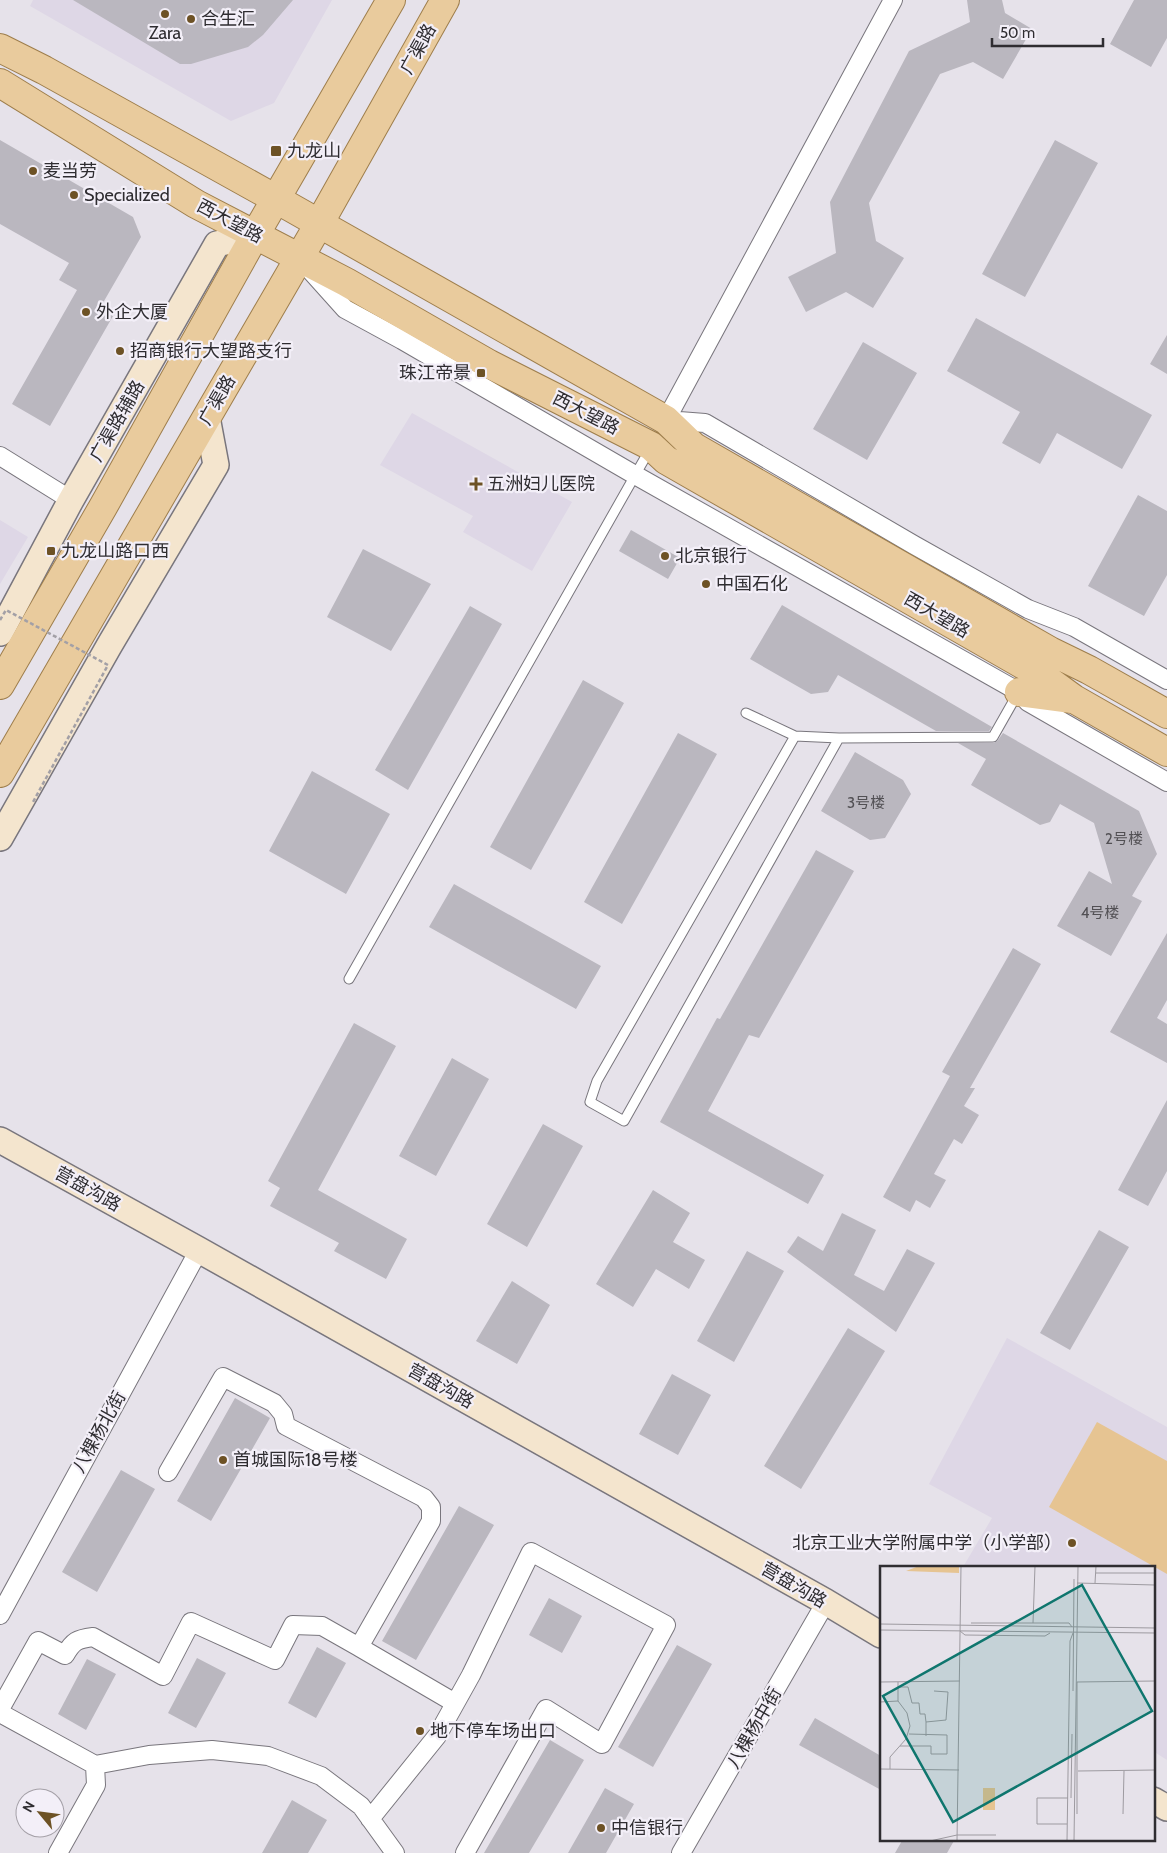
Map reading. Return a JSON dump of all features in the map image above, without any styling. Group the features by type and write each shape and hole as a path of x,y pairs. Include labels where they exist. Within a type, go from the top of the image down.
{"main road":[{"path":"0,685 103,507 255,235 391,0"},
{"name":"广渠路","path":"0,773 320,224 445,0"},
{"name":"西大望路","path":"0,48 44,70 276,199 666,420 694,447 1050,651 1089,670 1167,714"},
{"name":"西大望路","path":"0,83 196,204 346,282 489,364 651,446 666,460 1041,675 1074,699 1167,752"},
{"path":"1019,692 1074,699"}],"street":[{"path":"893,0 666,420 705,423 1028,609 1074,627 1167,680"},
{"name":"广渠路辅路","path":"0,633 71,500 217,244 255,235"},
{"path":"300,258 345,309 1019,692 1028,702 1167,782"},
{"path":"94,460 126,430 148,395 178,371"},
{"path":"0,838 109,646 216,465 207,418"},
{"path":"0,456 71,500"},
{"name":"营盘沟路","path":"0,1140 826,1602 880,1634"},
{"name":"八棵杨北街","path":"0,1615 199,1250"},
{"path":"168,1472 224,1377 274,1403 283,1414 286,1426 424,1498 431,1507 431,1521 359,1648"},
{"path":"375,1813 437,1736 471,1675 531,1552 666,1625 602,1744 546,1709 465,1853"},
{"name":"八棵杨中街","path":"681,1853 826,1602"},
{"path":"395,1853 375,1813 361,1806 321,1776 268,1756 212,1750 149,1755 95,1764 0,1711 38,1641 65,1655 71,1644 80,1638 93,1637 164,1676 191,1622 275,1660 293,1625 322,1626 455,1703"},
{"path":"375,1813 406,1757"},
{"path":"58,1853 96,1784 95,1764"},
{"path":"1154,1801 1167,1808"}],"lane":[{"path":"349,979 651,446"},
{"path":"746,713 795,736 839,738 994,738 1019,692"},
{"path":"795,736 597,1081 590,1102 624,1121 839,738"}],"path":[{"path":"0,620 6,610 108,665 33,802"}],"shaded area":[{"path":"33,0 332,0 274,103 231,121 30,6"},
{"name":"五洲妇儿医院","path":"412,413 572,502 532,571 463,532 473,516 380,465"},
{"path":"0,520 28,537 0,584"},
{"name":"北京工业大学附属中学（小学部）","path":"1007,1338 1167,1427 1167,1760 1154,1752 1154,1566 964,1566 992,1518 929,1484"},
{"path":"1097,1422 1167,1461 1167,1574 1154,1566 1049,1507"}],"building":[{"name":"合生汇","path":"73,0 293,0 263,35 248,47 191,64 180,64"},
{"path":"967,0 1002,0 1005,13 1032,29 1003,79 973,62 940,74 869,203 876,241 904,258 873,308 846,292 806,312 788,277 836,253 830,202 909,51 970,22"},
{"path":"1134,0 1167,0 1167,38 1151,67 1110,44"},
{"path":"0,140 133,217 141,237 100,308 113,316 50,426 12,404 77,290 59,280 69,263 0,224"},
{"path":"1055,140 1098,163 1025,297 982,274"},
{"path":"976,318 1152,415 1122,469 1057,433 1040,464 1002,443 1020,412 947,371"},
{"path":"1167,335 1167,374 1150,364"},
{"path":"863,342 917,373 867,460 813,429"},
{"path":"1138,495 1167,511 1167,575 1144,616 1088,586"},
{"path":"631,530 680,558 668,579 619,551"},
{"path":"363,549 431,584 391,651 327,617"},
{"path":"782,605 992,727 989,731 936,731 838,675 828,692 811,694 750,659"},
{"path":"470,606 502,624 408,790 375,770"},
{"path":"583,680 624,703 531,870 490,847"},
{"path":"678,733 717,754 622,924 584,902"},
{"path":"1003,733 1139,811 1157,854 1132,896 1142,901 1111,956 1057,926 1089,871 1112,884 1094,823 1060,804 1050,822 1040,825 971,785 986,759 958,743 994,743"},
{"path":"855,752 903,780 911,794 885,838 870,840 821,811"},
{"path":"312,771 390,814 346,894 269,851"},
{"path":"816,850 854,871 759,1038 749,1035 708,1111 824,1175 808,1204 660,1122 717,1018 720,1019"},
{"path":"454,884 601,966 576,1009 429,927"},
{"path":"1167,933 1167,1000 1157,1018 1167,1024 1167,1063 1110,1032"},
{"path":"1013,948 1041,964 970,1088 975,1088 964,1106 979,1115 962,1144 954,1139 934,1174 946,1180 930,1208 916,1200 910,1212 883,1197 950,1076 942,1072"},
{"path":"354,1023 396,1046 318,1190 407,1239 386,1279 334,1251 339,1243 270,1206 280,1188 268,1181"},
{"path":"452,1058 489,1079 436,1176 399,1156"},
{"path":"1167,1100 1167,1171 1148,1206 1118,1190"},
{"path":"543,1124 583,1146 527,1247 487,1224"},
{"path":"653,1190 690,1213 673,1242 705,1260 689,1289 656,1269 633,1307 596,1284"},
{"path":"842,1213 876,1230 854,1275 884,1291 907,1249 935,1263 896,1332 787,1252 798,1236 823,1251"},
{"path":"1099,1230 1129,1247 1070,1350 1040,1333"},
{"path":"747,1251 784,1271 734,1362 697,1341"},
{"path":"512,1281 550,1305 517,1364 476,1341"},
{"path":"848,1328 885,1351 801,1489 764,1466"},
{"path":"672,1374 711,1395 678,1455 639,1434"},
{"name":"首城国际18号楼","path":"235,1398 270,1418 211,1521 177,1501"},
{"path":"121,1470 155,1489 97,1592 62,1572"},
{"path":"459,1506 494,1525 416,1660 382,1641"},
{"path":"549,1598 582,1616 562,1653 529,1635"},
{"path":"677,1645 712,1664 653,1767 618,1747"},
{"path":"317,1647 346,1663 316,1718 288,1703"},
{"path":"197,1658 226,1673 196,1728 168,1713"},
{"path":"87,1659 116,1674 86,1730 58,1714"},
{"path":"815,1718 880,1755 880,1789 799,1745"},
{"path":"550,1740 584,1760 529,1853 484,1853"},
{"name":"中信银行","path":"605,1788 634,1804 606,1853 568,1853"},
{"path":"292,1800 327,1820 308,1853 262,1853"},
{"path":"902,1840 954,1840 947,1853 895,1853"}],"place":[{"name":"Zara","path":"165,14"},
{"name":"合生汇","path":"191,19"},
{"name":"九龙山","path":"276,151"},
{"name":"麦当劳","path":"33,171"},
{"name":"Specialized","path":"74,195"},
{"name":"外企大厦","path":"86,312"},
{"name":"招商银行大望路支行","path":"120,351"},
{"name":"珠江帝景","path":"481,373"},
{"name":"五洲妇儿医院","path":"476,484"},
{"name":"九龙山路口西","path":"51,551"},
{"name":"北京银行","path":"665,556"},
{"name":"中国石化","path":"706,584"},
{"name":"首城国际18号楼","path":"223,1460"},
{"name":"北京工业大学附属中学（小学部）","path":"1072,1543"},
{"name":"地下停车场出口","path":"420,1731"},
{"name":"中信银行","path":"601,1828"}]}
